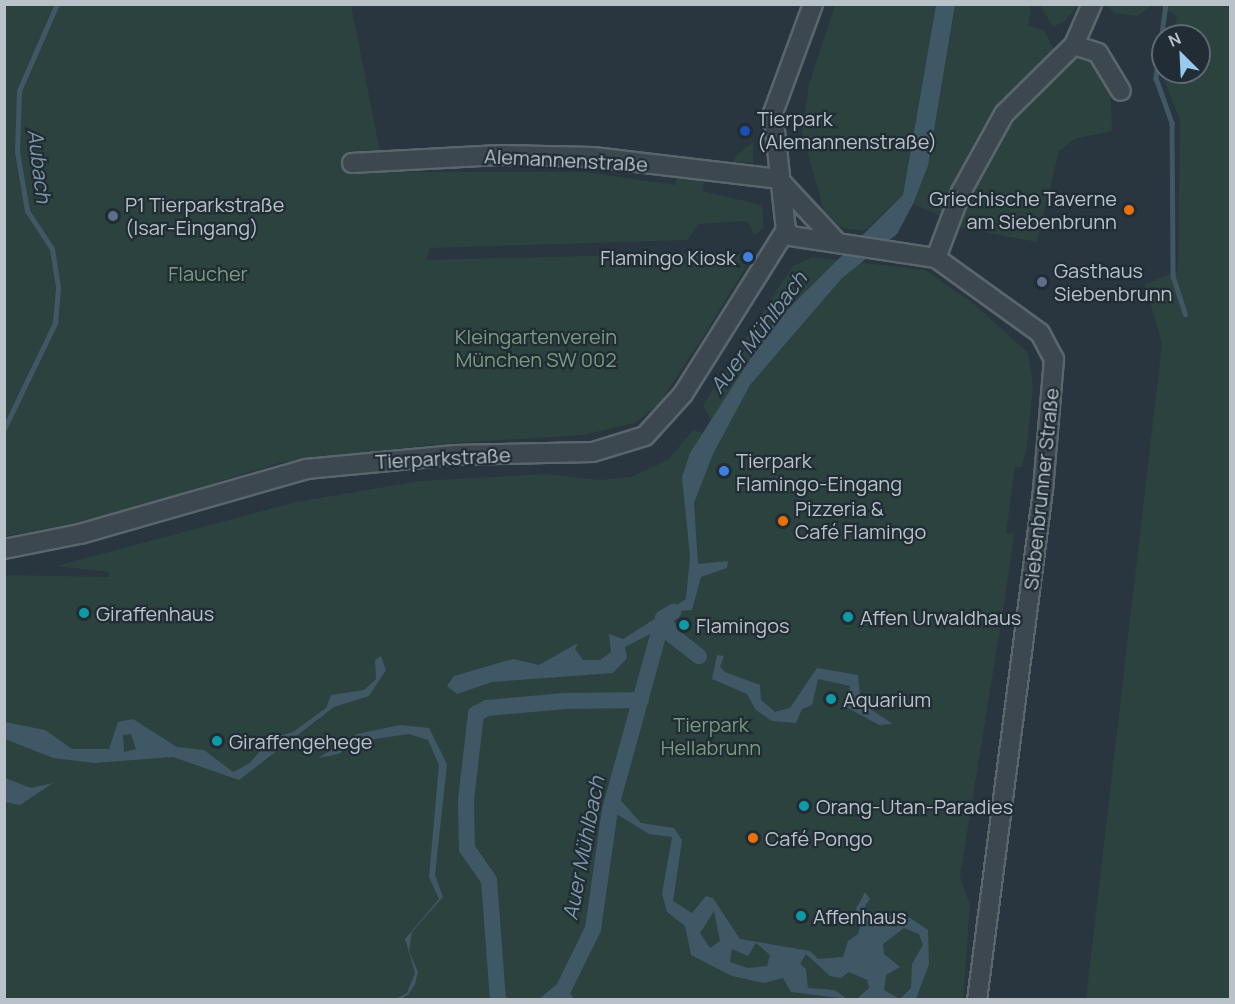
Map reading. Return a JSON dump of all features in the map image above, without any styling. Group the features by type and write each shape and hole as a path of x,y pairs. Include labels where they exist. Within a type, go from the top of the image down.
{"street":[{"path":"784,235 773,113 813,4"},
{"path":"936,258 962,192 1004,114 1074,45 1092,4"},
{"path":"1074,45 1098,53 1121,91"},
{"name":"Alemannenstraße","path":"352,163 500,155 593,157 779,178"},
{"path":"779,178 842,241"},
{"name":"Siebenbrunner Straße","path":"784,235 888,247 936,258 1040,333 1054,359 1043,490 977,999"},
{"name":"Tierparkstraße","path":"4,549 80,534 306,469 625,446 668,416 784,235"}],"green space":[{"name":"Flaucher","path":"5,5 351,5 384,172 585,172 675,185 677,176 704,181 702,191 762,205 764,228 754,235 747,221 698,224 688,240 430,248 426,260 742,252 742,261 749,262 699,343 659,404 635,423 583,435 439,444 282,462 95,520 5,536"},
{"path":"835,5 936,5 903,195 864,231 842,228 824,211 802,133 809,84"},
{"path":"955,5 1031,5 1028,26 1043,29 1055,51 991,117 945,218 913,204 928,166"},
{"path":"1040,5 1078,5 1065,21 1053,27"},
{"path":"1107,5 1153,5 1137,16 1114,13"},
{"path":"1160,5 1230,5 1230,999 1086,999 1162,344 1145,284 1178,271 1180,120 1166,84 1211,84 1211,24 1175,24 1177,16"},
{"path":"1081,54 1110,80 1112,131 1074,139 1059,151 1037,242 958,227 986,156 1009,119 1071,57"},
{"path":"753,142 753,163 734,162 735,157"},
{"name":"Tierpark Hellabrunn","path":"812,257 925,270 974,304 1028,353 1033,386 1027,446 1022,467 1015,467 1006,534 1014,533 960,877 970,905 963,999 5,999 4,575 109,577 109,572 56,566 296,502 420,481 545,474 600,480 631,477 668,460 693,430 703,433 711,419 703,406 729,364 792,267"}],"water":[{"path":"936,5 955,5 928,166 913,204 897,234 842,278 750,385 713,454 694,503 698,564 728,561 727,568 701,577 692,610 678,611 668,625 625,647 627,658 613,673 492,682 457,694 447,686 454,676 513,659 539,665 578,643 575,649 583,660 600,660 611,652 609,634 623,639 686,599 690,556 682,477 690,453 772,325 903,195"},
{"path":"717,655 724,656 720,667 725,672 760,685 761,700 775,712 790,708 817,668 858,675 861,703 893,724 879,725 846,707 850,686 818,679 812,705 802,709 796,723 772,721 756,710 747,694 712,679"},
{"path":"381,656 386,670 369,696 334,707 239,780 173,757 94,763 53,758 5,739 5,722 45,730 72,749 109,749 118,722 133,719 177,747 204,750 233,772 250,763 271,738 293,732 326,708 331,695 364,690 376,679 375,660","holes":["131,734 136,749 124,752 123,735"]},
{"path":"400,725 429,728 447,764 435,875 443,897 412,932 409,951 418,972 415,984 408,995 394,1000 407,993 415,973 405,939 439,899 429,877 439,765 428,740 409,734 355,742 339,754 318,758 357,734"},
{"path":"5,778 31,788 53,783 20,805 5,802"},
{"path":"615,794 641,823 674,828 682,840 673,901 692,913 706,896 713,898 740,939 810,951 818,959 843,957 848,941 858,934 862,921 856,909 865,892 870,899 865,906 869,920 903,913 928,930 929,964 916,999 900,999 857,999 869,988 867,980 849,972 841,978 830,976 806,954 800,964 806,969 808,988 835,990 847,999 791,992 783,978 764,983 732,976 691,955 685,926 667,912 662,894 672,837 649,834 610,810","holes":["714,911 720,941 710,948 700,933","904,928 919,934 923,945 912,964 911,988 900,999 884,990 886,975 900,967 884,954 883,944","756,943 770,955 767,966 748,968 730,962 732,949 748,956"]},
{"path":"556,985 565,986 574,999 539,999"}],"waterway":[{"name":"Aubach","path":"4,429 55,323 58,287 52,249 27,211 17,152 19,91 57,4"},
{"path":"1166,4 1156,78 1172,123 1173,276 1185,314"},
{"name":"Auer Mühlbach","path":"558,1000 593,929 610,810 663,618 673,612"},
{"path":"663,618 673,636 699,656"},
{"name":"Auer Mühlbach","path":"498,1000 489,880 467,849 466,800 476,714 487,708 565,701 641,700"}],"place":[{"name":"Tierpark (Alemannenstraße)","path":"745,131"},
{"name":"Griechische Taverne am Siebenbrunn","path":"1129,210"},
{"name":"P1 Tierparkstraße (Isar-Eingang)","path":"113,216"},
{"name":"Flamingo Kiosk","path":"748,257"},
{"name":"Gasthaus Siebenbrunn","path":"1042,282"},
{"name":"Tierpark Flamingo-Eingang","path":"724,471"},
{"name":"Pizzeria & Café Flamingo","path":"783,521"},
{"name":"Giraffenhaus","path":"84,613"},
{"name":"Affen Urwaldhaus","path":"848,617"},
{"name":"Flamingos","path":"684,625"},
{"name":"Aquarium","path":"831,699"},
{"name":"Giraffengehege","path":"217,741"},
{"name":"Orang-Utan-Paradies","path":"804,806"},
{"name":"Café Pongo","path":"753,838"},
{"name":"Affenhaus","path":"801,916"}],"park label":[{"name":"Kleingartenverein München SW 002","path":"536,348"}]}
